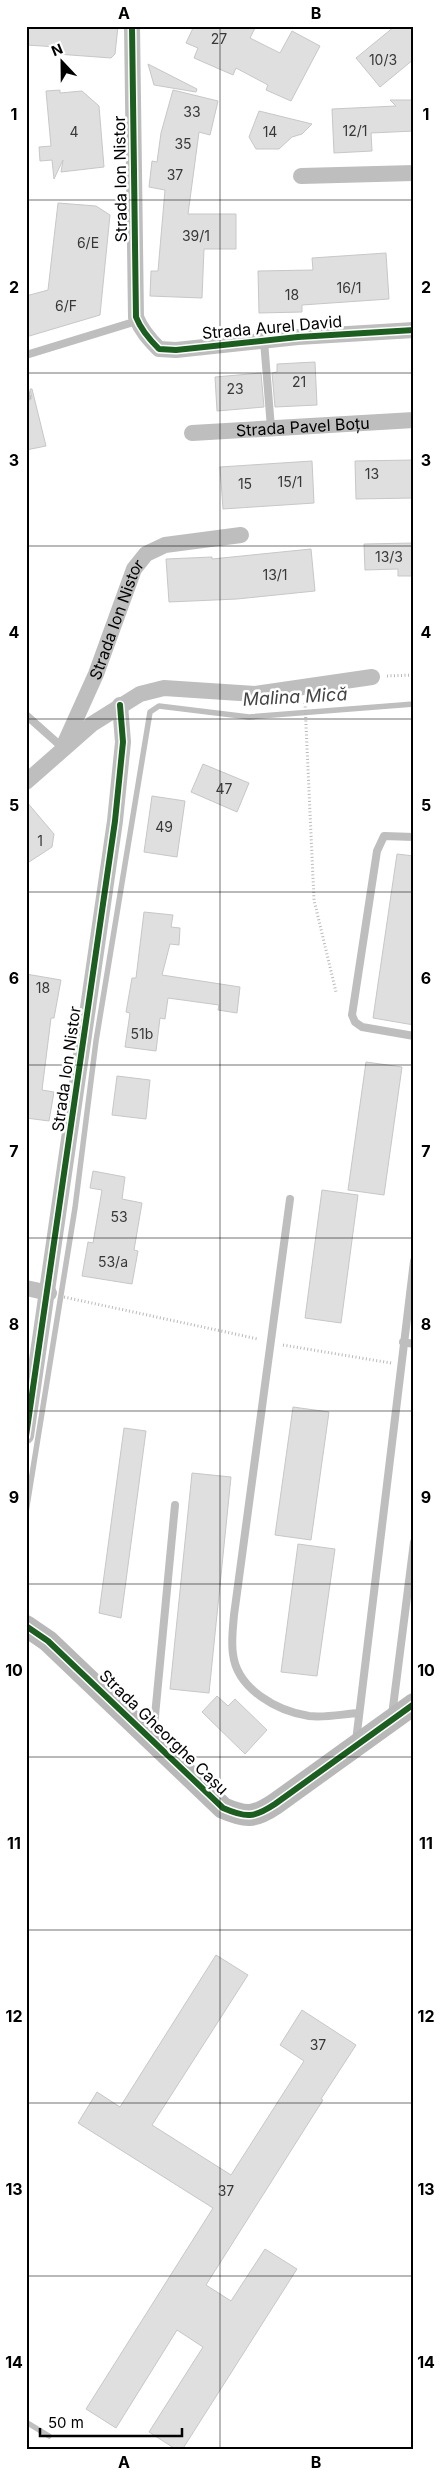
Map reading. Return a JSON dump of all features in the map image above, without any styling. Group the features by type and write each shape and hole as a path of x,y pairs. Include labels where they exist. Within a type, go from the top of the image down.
{"street":[{"name":"Strada Ion Nistor","path":"132,26 139,325"},
{"path":"301,176 414,173"},
{"name":"Strada Aurel David","path":"139,325 159,349 176,350 298,337 414,330"},
{"name":"Strada Pavel Boțu","path":"192,433 414,420"},
{"name":"Strada Ion Nistor","path":"63,748 96,674 134,569 146,554 165,545 241,534"},
{"path":"26,782 63,748 120,705 140,694 164,688 255,694 372,677"},
{"name":"Strada Ion Nistor","path":"26,1436 115,821 123,742 120,705"},
{"path":"26,1288 48,1293"},
{"name":"Strada Gheorghe Cașu","path":"26,1626 48,1641 223,1808 241,1815 259,1815 414,1704"}],"lane":[{"path":"26,355 139,325"},
{"path":"264,341 270,428"},
{"path":"26,716 63,748"},
{"path":"414,837 384,836 377,851 352,1015 355,1022 362,1027 414,1036"},
{"path":"290,1199 234,1615 233,1654 241,1677 255,1692 276,1706 309,1716 359,1713"},
{"path":"355,1746 414,1261"},
{"path":"404,1342 414,1344"},
{"path":"152,1741 175,1505"},
{"path":"391,1720 414,1542"}],"path":[{"path":"372,677 414,674"},
{"path":"305,706 314,900 336,992"},
{"path":"48,1293 272,1343 400,1364"}],"building":[{"path":"26,26 118,26 115,54 111,58 57,54 58,47 26,45"},
{"path":"194,26 256,26 250,38 280,53 292,31 320,46 291,101 266,90 268,85 236,68 233,75 194,58 198,48 186,43"},
{"path":"395,26 414,26 414,59 380,87 356,58"},
{"path":"148,64 197,89 196,92 154,85"},
{"path":"60,90 60,93 82,91 99,106 104,167 61,172 63,160 54,179 52,160 40,161 39,147 51,146 46,91"},
{"path":"173,90 218,101 210,135 199,132 188,214 236,214 236,249 204,249 202,298 150,296 151,271 158,271 165,190 149,187 152,161 157,162 161,133"},
{"path":"390,100 414,100 414,131 371,133 372,151 334,153 332,109 396,106"},
{"path":"259,111 312,124 302,134 292,137 279,149 256,149 249,137"},
{"path":"58,203 96,206 110,215 100,315 26,337 26,296 48,290"},
{"path":"386,253 389,299 302,305 302,312 259,313 258,271 313,270 312,258"},
{"path":"315,362 317,405 275,407 272,373 277,372 277,364"},
{"path":"261,373 264,407 217,411 215,377"},
{"path":"30,389 32,389 46,446 26,450 26,402 32,398"},
{"path":"414,460 414,498 356,499 355,461"},
{"path":"312,461 314,503 223,509 220,467"},
{"path":"414,543 414,576 398,576 398,569 365,570 364,544"},
{"path":"311,549 315,591 237,599 169,602 166,559 212,557 212,559"},
{"path":"203,764 249,783 237,812 191,792"},
{"path":"152,796 185,801 177,857 144,852"},
{"path":"26,801 54,834 52,847 26,864"},
{"path":"397,854 414,856 414,1025 373,1018"},
{"path":"144,912 173,915 171,927 180,928 179,945 170,944 162,975 240,987 237,1013 218,1010 219,1005 168,998 165,1019 160,1018 156,1051 125,1047 130,1013 126,1012 132,978 136,978"},
{"path":"26,974 61,980 54,1018 51,1018 42,1090 54,1092 49,1121 26,1118"},
{"path":"366,1062 402,1067 384,1195 348,1190"},
{"path":"117,1076 150,1080 146,1119 112,1115"},
{"path":"93,1171 125,1177 122,1199 142,1203 134,1250 138,1251 132,1284 82,1276 88,1242 93,1243 102,1190 90,1188"},
{"path":"322,1190 358,1195 341,1323 305,1318"},
{"path":"293,1407 329,1412 311,1540 275,1535"},
{"path":"124,1428 146,1431 121,1618 99,1613"},
{"path":"192,1473 231,1477 209,1693 170,1689"},
{"path":"298,1544 335,1549 317,1676 281,1672"},
{"path":"217,1696 228,1706 235,1699 267,1730 245,1754 202,1712"},
{"path":"216,1955 248,1975 152,2125 231,2175 304,2061 280,2045 302,2010 356,2045 206,2285 231,2301 265,2249 297,2269 182,2450 177,2450 149,2432 203,2347 177,2330 116,2428 86,2409 213,2208 78,2123 97,2092 120,2107"}],"waterway":[{"name":"Malina Mică","path":"26,1512 75,1208 96,1041 150,712 159,706 249,717 414,704"},
{"name":"Malina Mică","path":"26,2422 49,2436"}],"cycle path":[{"path":"132,26 136,317 152,342 159,349 176,350 298,337 414,330"},
{"path":"26,1436 115,821 123,742 120,705"},
{"path":"26,1626 48,1641 223,1808 238,1814 255,1814 275,1804 414,1704"}]}
